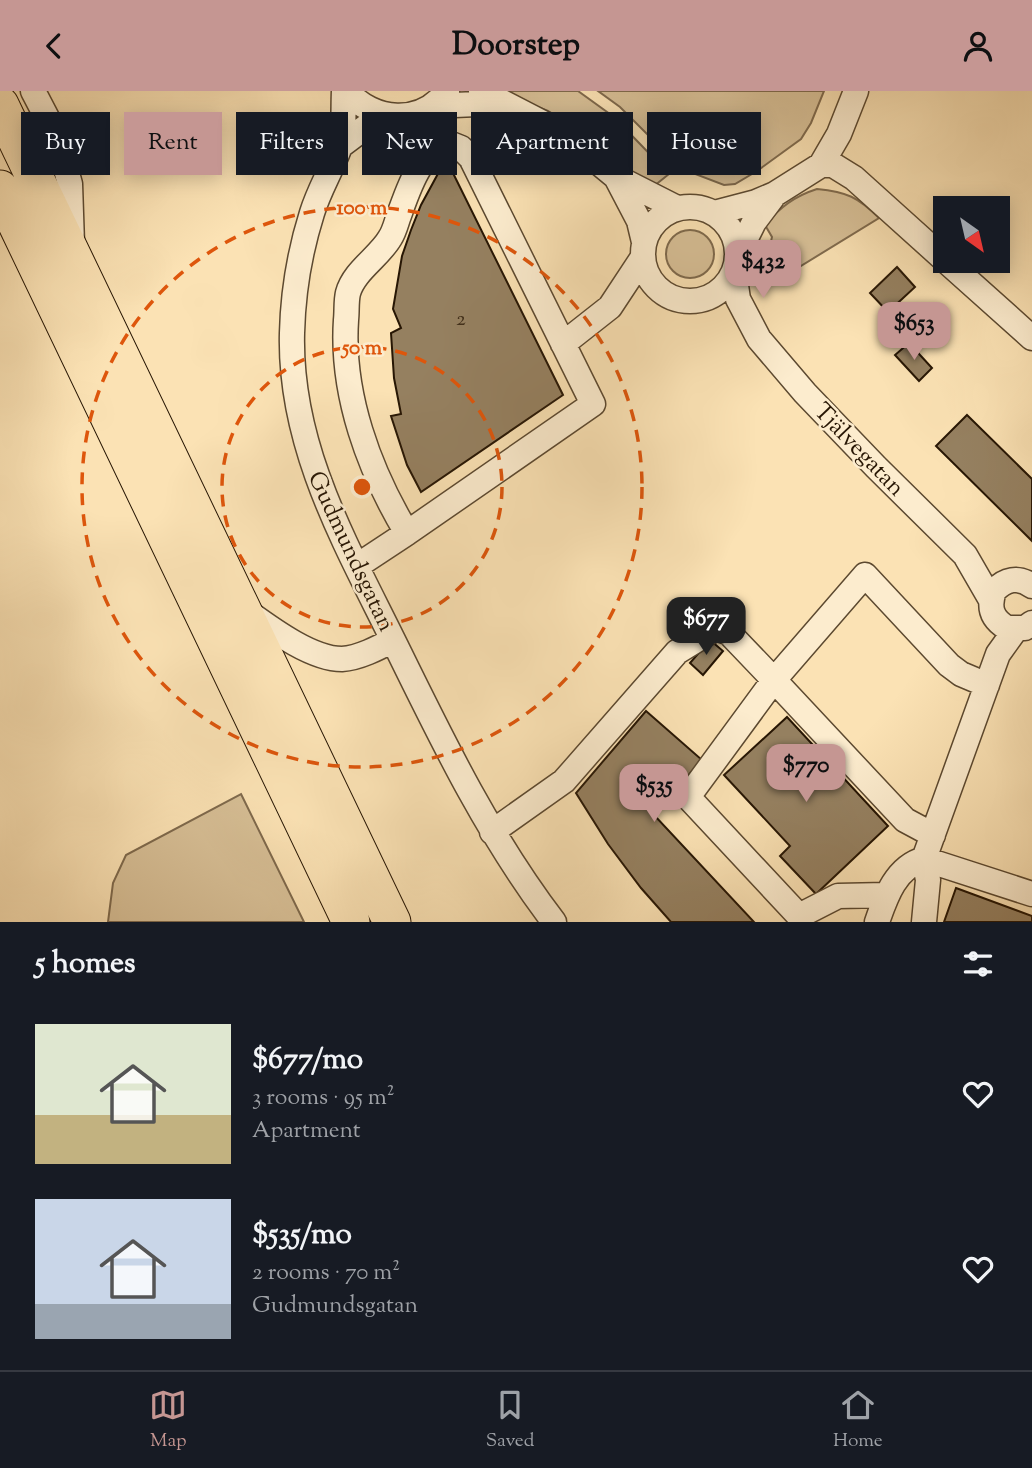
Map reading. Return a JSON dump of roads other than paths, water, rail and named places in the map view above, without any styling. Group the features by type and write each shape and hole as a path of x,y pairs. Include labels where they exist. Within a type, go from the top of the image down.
{"highway":[{"path":"0,105 392,922"},
{"path":"0,189 351,922"}],"street":[{"path":"33,91 57,137 70,184 72,255"},
{"path":"346,91 365,108 377,112"},
{"name":"Gudmundsgatan","path":"343,112 346,91"},
{"path":"714,213 775,194 821,165 839,134 856,91"},
{"path":"413,112 439,98 491,97 564,134 616,177 677,208"},
{"path":"356,566 407,533 593,404 471,158 461,148 451,144 439,146 426,157 408,192 391,236 348,292 345,340 360,433 390,505 407,533"},
{"path":"821,165 833,165 854,178 933,249"},
{"name":"Gudmundsgatan","path":"327,175 312,211 300,256 292,333 298,406 313,467 356,566 449,754 492,832 554,922"},
{"path":"616,177 639,221 646,271 652,283 662,292 677,299 693,301 710,297 724,287 754,222 775,194"},
{"path":"610,307 643,250 651,227 662,215 677,208 690,206 714,213 727,223 735,238 736,263"},
{"name":"Tjälvegatan","path":"736,263 738,299 759,339 805,393 965,555 991,600 991,609 1021,626"},
{"path":"960,273 1032,338"},
{"path":"563,344 610,307 662,292"},
{"name":"Tjälvegatan","path":"693,301 721,313 759,339"},
{"name":"Tjälvegatan","path":"965,555 1024,582"},
{"path":"886,895 838,896 799,916 688,797 774,680 864,575 949,665 961,674 986,685"},
{"name":"Tjälvegatan","path":"991,600 1000,585 1024,582"},
{"path":"241,608 289,641 320,654 342,659 374,650 393,641"},
{"path":"923,922 928,880 924,859 998,654 1021,626"},
{"path":"492,832 564,781 677,652 716,628 729,633 905,820 933,835"},
{"path":"327,872 360,856"},
{"path":"877,922 886,895 897,878 912,862 924,859 1032,894"}]}
